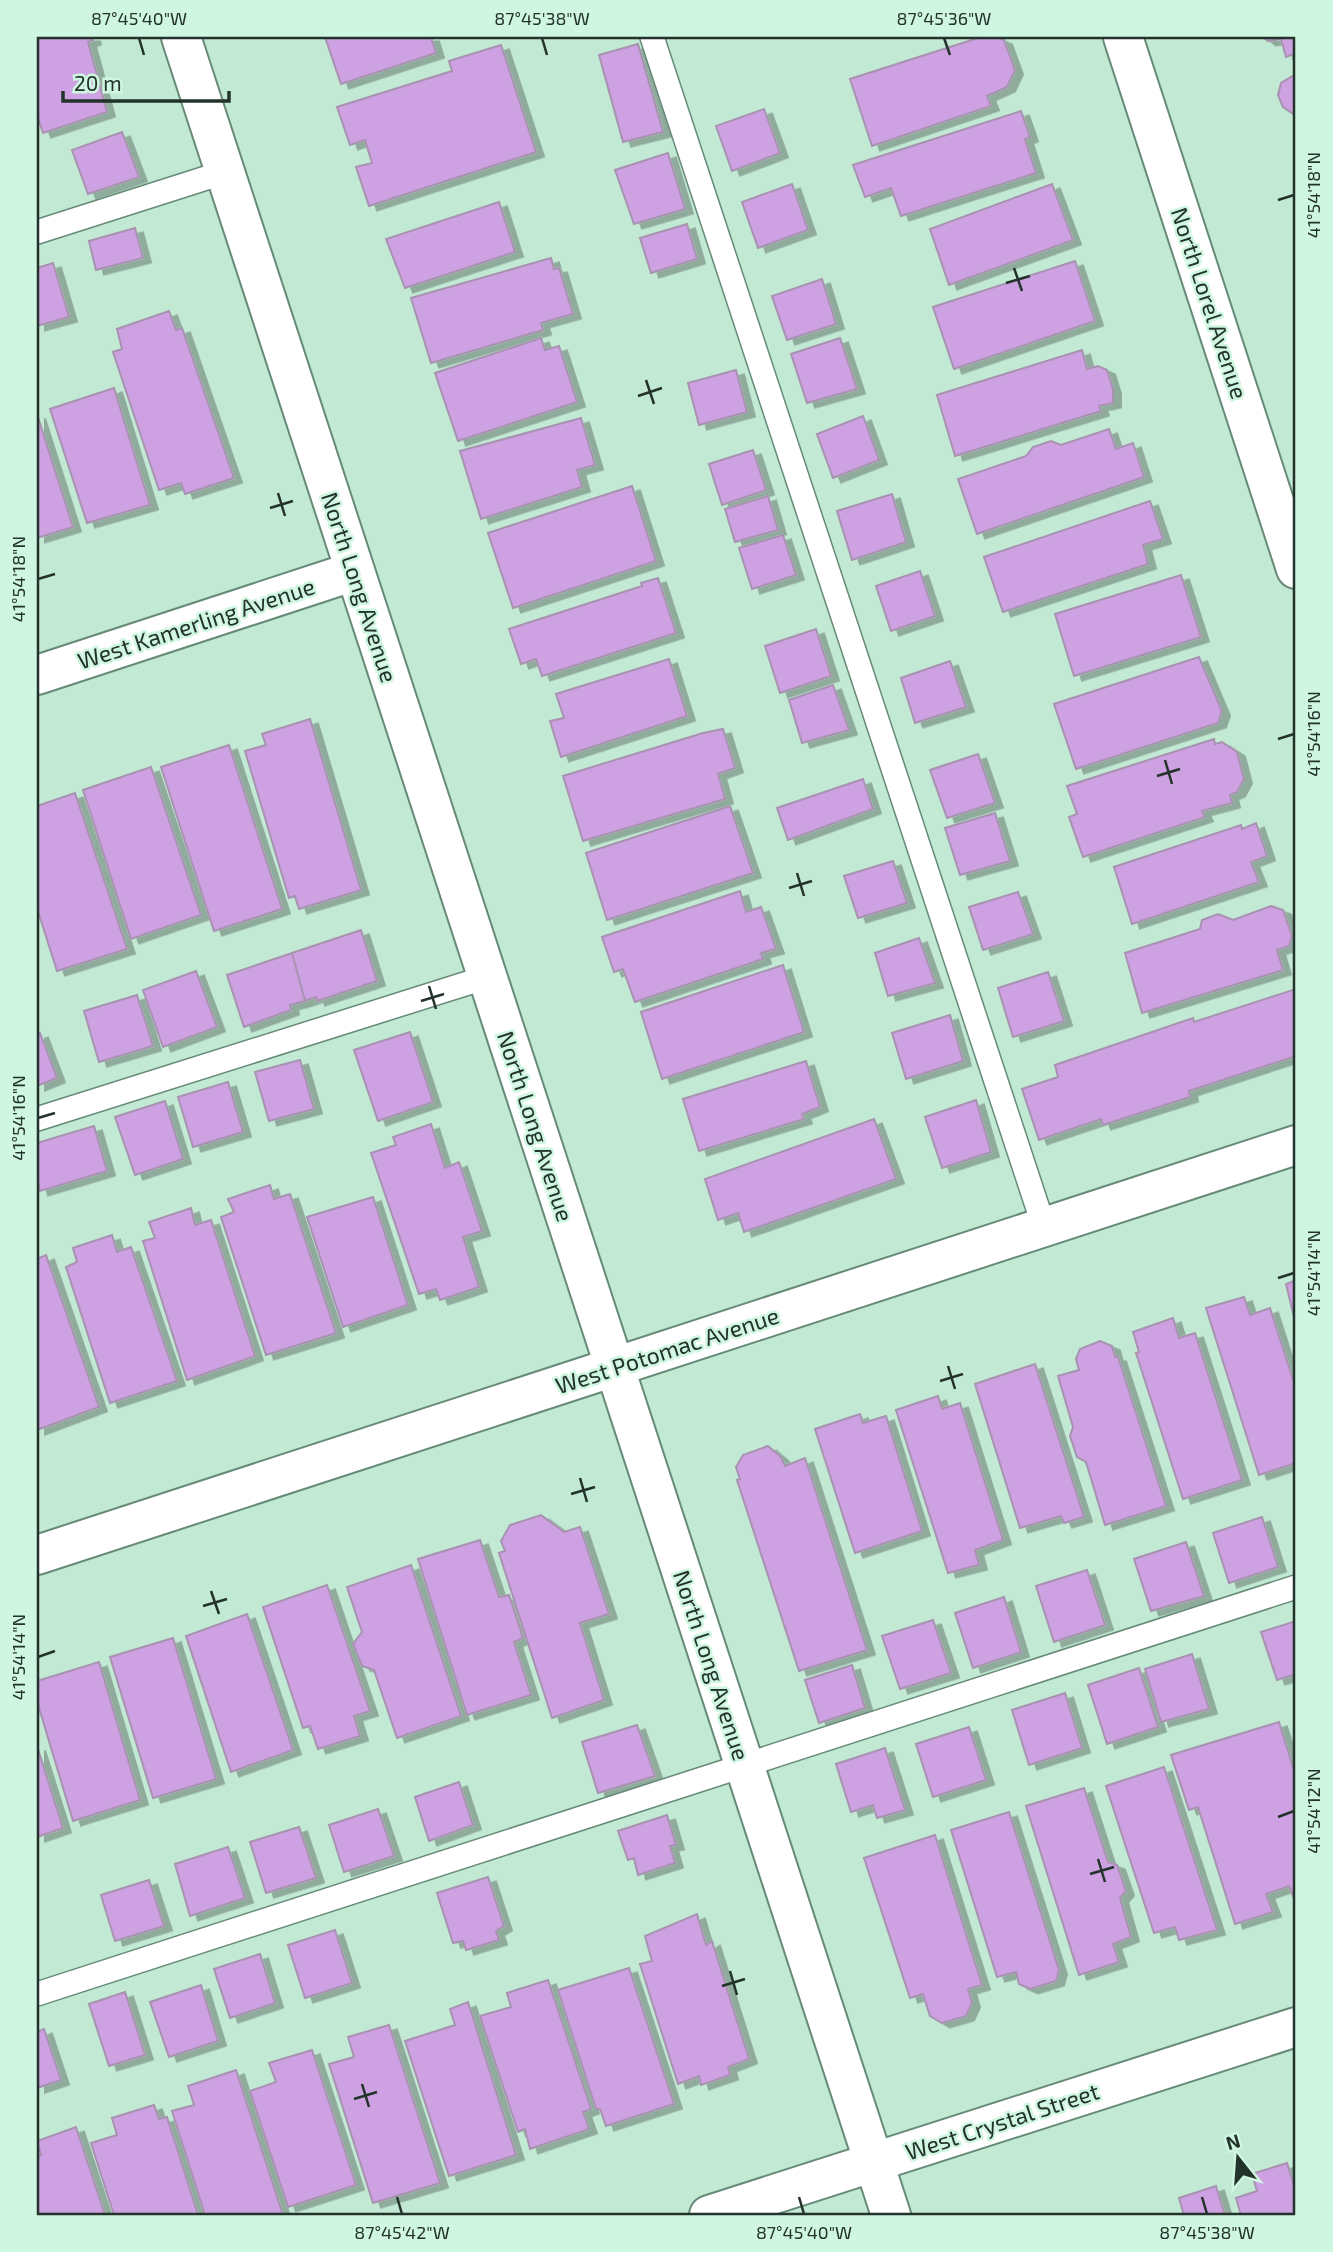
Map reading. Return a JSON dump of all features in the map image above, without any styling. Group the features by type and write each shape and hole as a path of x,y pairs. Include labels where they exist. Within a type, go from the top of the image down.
{"street":[{"name":"North Long Avenue","path":"181,37 891,2215"},
{"name":"North Lorel Avenue","path":"1123,37 1296,569"},
{"name":"West Kamerling Avenue","path":"37,675 355,571"},
{"name":"West Potomac Avenue","path":"37,1555 1296,1145"},
{"name":"West Crystal Street","path":"709,2215 1296,2027"}],"lane":[{"path":"652,37 1044,1227"},
{"path":"37,232 225,172"},
{"path":"37,1119 487,977"},
{"path":"37,1994 1296,1587"}],"building":[{"path":"37,37 92,37 93,40 88,42 107,112 43,133 37,115"},
{"path":"325,37 431,37 436,53 341,84"},
{"path":"981,37 1004,40 1015,70 1007,87 987,96 991,106 872,146 850,79"},
{"path":"1263,37 1296,37 1296,53 1286,57 1281,39 1268,41"},
{"path":"638,44 663,132 623,142 599,55"},
{"path":"501,45 536,152 369,206 356,167 372,163 365,140 350,145 337,107 452,71 449,61"},
{"path":"1296,74 1295,115 1283,107 1278,95 1281,83"},
{"path":"764,109 780,153 732,171 716,126"},
{"path":"1021,111 1030,137 1025,139 1036,173 901,216 891,188 865,197 853,165"},
{"path":"122,132 139,177 88,194 72,150"},
{"path":"668,153 685,209 634,224 615,170"},
{"path":"792,184 808,230 758,248 742,202"},
{"path":"1052,184 1073,240 949,285 930,229"},
{"path":"499,202 515,252 405,288 386,239"},
{"path":"687,224 697,259 651,273 640,238"},
{"path":"135,228 143,258 96,270 89,241"},
{"path":"551,258 554,269 559,268 573,314 541,323 543,330 431,363 411,298"},
{"path":"1075,261 1095,321 954,369 933,307"},
{"path":"53,263 69,317 37,326 37,268"},
{"path":"822,279 836,324 787,340 772,296"},
{"path":"169,311 176,330 182,328 234,478 185,494 181,483 159,490 113,352 122,349 117,329"},
{"path":"541,338 545,350 559,346 577,402 458,441 435,373"},
{"path":"840,338 857,389 807,403 791,354"},
{"path":"1082,350 1087,369 1098,366 1107,370 1113,389 1113,403 1099,406 1101,411 955,456 937,395"},
{"path":"736,370 747,412 699,425 688,383"},
{"path":"114,388 150,505 87,523 50,409"},
{"path":"37,414 73,527 37,538"},
{"path":"863,416 879,460 833,478 817,434"},
{"path":"581,418 595,465 577,470 582,487 481,519 460,451"},
{"path":"1109,429 1116,449 1133,443 1144,477 977,534 958,479 1026,456 1033,447 1051,441 1061,445"},
{"path":"753,450 766,490 722,505 709,464"},
{"path":"632,486 656,561 513,608 488,533"},
{"path":"892,494 906,542 852,560 837,511"},
{"path":"768,496 778,530 735,542 725,509"},
{"path":"1150,501 1163,539 1143,545 1148,564 1003,612 984,557"},
{"path":"783,535 796,575 752,589 739,548"},
{"path":"920,571 935,616 891,631 876,586"},
{"path":"1181,575 1201,637 1074,676 1055,614"},
{"path":"658,578 676,633 542,676 536,659 521,664 509,629 642,586 641,583"},
{"path":"816,629 831,676 780,693 765,646"},
{"path":"1199,657 1222,711 1218,723 1076,769 1054,704"},
{"path":"669,659 687,716 561,757 550,721 564,718 556,694"},
{"path":"950,661 966,707 915,723 901,678"},
{"path":"833,685 849,730 802,743 789,700"},
{"path":"310,719 361,890 299,909 295,896 289,898 245,751 266,745 262,734"},
{"path":"723,729 735,768 718,774 725,799 583,841 563,776"},
{"path":"1214,739 1215,744 1222,742 1237,752 1244,779 1237,792 1230,795 1232,803 1202,811 1205,817 1083,857 1069,817 1077,814 1067,786"},
{"path":"229,745 282,909 214,931 161,767"},
{"path":"978,754 995,803 947,818 930,770"},
{"path":"151,767 201,915 131,939 83,790"},
{"path":"863,779 873,809 788,840 777,808"},
{"path":"75,793 127,949 57,971 37,908 37,806"},
{"path":"730,806 753,873 607,920 586,853"},
{"path":"995,813 1010,861 960,875 945,828"},
{"path":"1256,823 1267,856 1251,862 1259,882 1132,924 1114,867 1241,825 1242,829"},
{"path":"893,861 907,903 858,918 844,876"},
{"path":"740,891 746,912 761,907 776,949 761,953 763,959 635,1002 623,969 614,972 602,937"},
{"path":"1018,892 1033,934 983,950 969,907"},
{"path":"1271,906 1283,910 1292,936 1289,946 1277,950 1283,970 1142,1013 1125,953 1200,929 1202,920 1218,914 1233,920"},
{"path":"361,930 377,981 317,1001 316,997 305,1001 292,953"},
{"path":"919,938 935,983 888,996 875,953"},
{"path":"292,953 305,1001 290,1005 291,1010 244,1027 227,975"},
{"path":"783,965 804,1032 662,1079 641,1012"},
{"path":"196,971 217,1027 163,1047 143,990"},
{"path":"1048,972 1064,1021 1013,1037 998,988"},
{"path":"1296,989 1296,1056 1189,1091 1190,1097 1103,1125 1101,1119 1039,1140 1022,1089 1058,1077 1055,1065 1193,1018 1194,1022"},
{"path":"137,995 153,1046 99,1062 84,1011"},
{"path":"950,1015 963,1061 906,1079 892,1033"},
{"path":"410,1032 433,1102 378,1121 354,1050"},
{"path":"40,1033 57,1078 37,1086 37,1034"},
{"path":"300,1060 314,1109 269,1121 255,1072"},
{"path":"806,1061 820,1107 802,1114 804,1119 699,1151 683,1099"},
{"path":"228,1082 243,1132 193,1147 178,1097"},
{"path":"976,1100 991,1152 942,1168 925,1117"},
{"path":"165,1101 183,1159 135,1175 115,1117"},
{"path":"874,1119 896,1179 744,1232 738,1213 718,1220 705,1179"},
{"path":"431,1124 445,1168 459,1162 482,1231 463,1237 479,1287 440,1300 436,1289 419,1294 371,1153 396,1145 393,1137"},
{"path":"94,1126 107,1171 40,1191 37,1179 37,1143"},
{"path":"270,1185 274,1199 290,1194 336,1333 266,1355 221,1217 234,1212 228,1199"},
{"path":"373,1197 408,1305 343,1327 307,1217"},
{"path":"191,1208 195,1225 211,1220 255,1356 187,1380 143,1241 155,1238 149,1222"},
{"path":"112,1235 117,1252 131,1247 177,1381 110,1403 66,1267 77,1262 73,1248"},
{"path":"46,1255 99,1407 37,1430 37,1259"},
{"path":"1296,1280 1296,1325 1286,1284"},
{"path":"1244,1297 1250,1315 1270,1308 1296,1389 1296,1463 1259,1475 1206,1308"},
{"path":"1173,1318 1179,1338 1195,1333 1242,1480 1183,1499 1136,1353 1139,1352 1133,1332"},
{"path":"1100,1341 1112,1346 1115,1357 1118,1357 1166,1506 1105,1525 1086,1462 1077,1457 1070,1436 1073,1427 1058,1376 1079,1370 1076,1359 1080,1349"},
{"path":"1035,1364 1084,1517 1064,1523 1061,1516 1020,1528 975,1384"},
{"path":"938,1396 942,1409 960,1403 1003,1540 975,1550 979,1565 948,1573 896,1410"},
{"path":"860,1414 863,1423 886,1416 922,1531 855,1553 815,1429"},
{"path":"768,1446 781,1457 785,1466 805,1458 867,1650 799,1671 737,1480 740,1479 736,1467 743,1455"},
{"path":"541,1515 564,1532 580,1527 609,1614 580,1623 604,1700 552,1718 499,1553 505,1551 501,1541 510,1525"},
{"path":"1262,1517 1278,1567 1229,1583 1213,1533"},
{"path":"480,1540 499,1597 509,1595 523,1638 514,1642 531,1695 467,1715 418,1559"},
{"path":"1186,1542 1204,1596 1151,1611 1134,1559"},
{"path":"411,1565 461,1716 397,1738 374,1670 362,1666 353,1644 362,1632 347,1587"},
{"path":"1087,1570 1105,1625 1054,1642 1036,1586"},
{"path":"327,1585 370,1711 354,1716 360,1736 318,1749 310,1726 303,1728 263,1607"},
{"path":"1004,1597 1021,1652 973,1668 955,1613"},
{"path":"247,1614 293,1750 231,1772 186,1636"},
{"path":"933,1620 951,1673 900,1689 882,1636"},
{"path":"1296,1621 1296,1674 1277,1680 1261,1632"},
{"path":"173,1638 216,1779 153,1798 110,1657"},
{"path":"1192,1654 1209,1709 1161,1722 1145,1669"},
{"path":"99,1662 140,1800 73,1821 37,1701 37,1681"},
{"path":"852,1665 865,1708 819,1723 805,1680"},
{"path":"1139,1668 1158,1727 1107,1744 1088,1685"},
{"path":"1065,1693 1082,1748 1029,1765 1012,1710"},
{"path":"1279,1722 1296,1777 1296,1904 1289,1886 1266,1894 1273,1912 1235,1924 1198,1807 1189,1810 1171,1755"},
{"path":"637,1725 655,1776 598,1793 582,1742"},
{"path":"969,1727 986,1780 933,1797 916,1744"},
{"path":"37,1746 63,1828 37,1837"},
{"path":"885,1748 905,1810 877,1818 873,1805 851,1812 836,1764"},
{"path":"1164,1767 1217,1930 1179,1940 1175,1927 1154,1933 1106,1786"},
{"path":"459,1782 473,1825 429,1841 415,1797"},
{"path":"1084,1788 1108,1862 1117,1865 1126,1891 1120,1898 1131,1937 1113,1944 1119,1962 1079,1975 1026,1806"},
{"path":"378,1809 394,1856 344,1872 329,1825"},
{"path":"1009,1812 1059,1970 1056,1981 1030,1989 1019,1984 1016,1972 997,1977 951,1830"},
{"path":"667,1815 676,1845 670,1846 675,1863 638,1875 634,1858 628,1860 618,1831"},
{"path":"299,1827 316,1878 266,1893 250,1842"},
{"path":"935,1835 982,1985 968,1989 972,2003 966,2016 942,2023 930,2016 923,1994 910,1998 864,1858"},
{"path":"228,1847 245,1898 190,1916 175,1864"},
{"path":"488,1877 504,1926 496,1931 499,1940 466,1950 463,1941 453,1943 437,1893"},
{"path":"149,1880 164,1926 115,1941 101,1895"},
{"path":"697,1914 706,1945 712,1941 749,2059 728,2067 730,2075 701,2085 699,2076 678,2084 640,1964 652,1961 645,1936"},
{"path":"335,1930 352,1983 305,1998 288,1945"},
{"path":"260,1954 275,2003 230,2018 214,1969"},
{"path":"629,1968 674,2104 606,2126 600,2109 596,2109 558,1990"},
{"path":"548,1980 591,2109 583,2112 589,2129 530,2149 525,2129 518,2132 480,2016 511,2007 507,1993"},
{"path":"201,1985 218,2041 169,2057 150,2002"},
{"path":"125,1992 145,2055 109,2066 89,2004"},
{"path":"468,2002 516,2155 449,2176 405,2041 455,2025 450,2009"},
{"path":"389,2025 440,2183 373,2203 329,2064 354,2057 348,2037"},
{"path":"44,2029 61,2080 37,2088 37,2032"},
{"path":"312,2050 356,2185 288,2207 250,2091 276,2082 269,2063"},
{"path":"236,2070 283,2215 205,2215 172,2111 194,2105 188,2086"},
{"path":"154,2105 159,2119 167,2117 198,2215 114,2215 91,2143 117,2135 112,2118"},
{"path":"76,2127 105,2215 37,2215 37,2157 41,2155 37,2141"},
{"path":"1287,2163 1296,2192 1296,2215 1241,2215 1236,2198 1257,2191 1252,2174"},
{"path":"1216,2186 1225,2215 1184,2215 1179,2198"}]}
